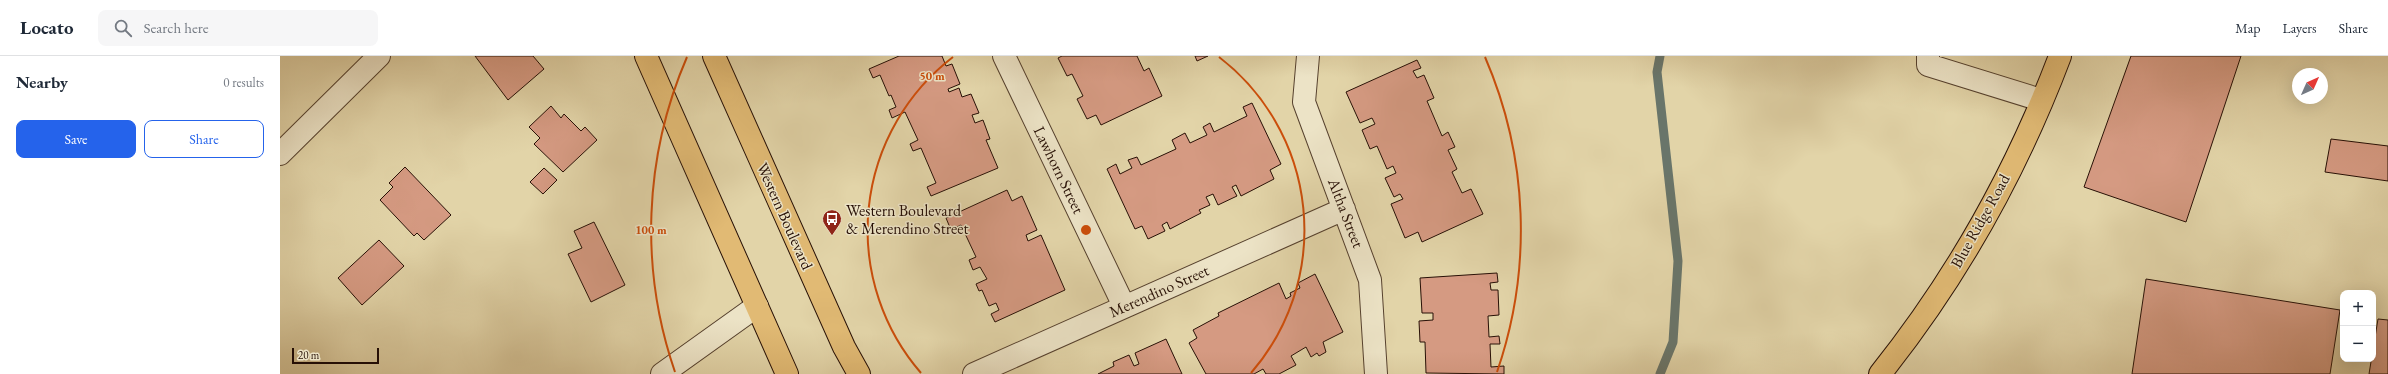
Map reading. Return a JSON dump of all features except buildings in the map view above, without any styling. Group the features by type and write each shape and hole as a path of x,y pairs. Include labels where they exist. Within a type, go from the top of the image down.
{"main road":[{"path":"646,56 787,374"},
{"name":"Western Boulevard","path":"714,56 844,347 859,374"},
{"name":"Blue Ridge Road","path":"1880,374 1911,335 1950,276 1982,223 2041,100 2060,56"}],"street":[{"path":"280,154 379,56"},
{"name":"Lawhorn Street","path":"1004,56 1124,306"},
{"name":"Altha Street","path":"1308,56 1304,102 1370,280 1376,374"},
{"path":"1928,56 1928,65 2041,100"},
{"name":"Merendino Street","path":"974,374 1344,209"},
{"path":"662,374 757,306"}],"waterway":[{"path":"1660,56 1657,72 1678,261 1673,342 1660,374"}],"place":[{"name":"Western Boulevard & Merendino Street","path":"832,236"}]}
